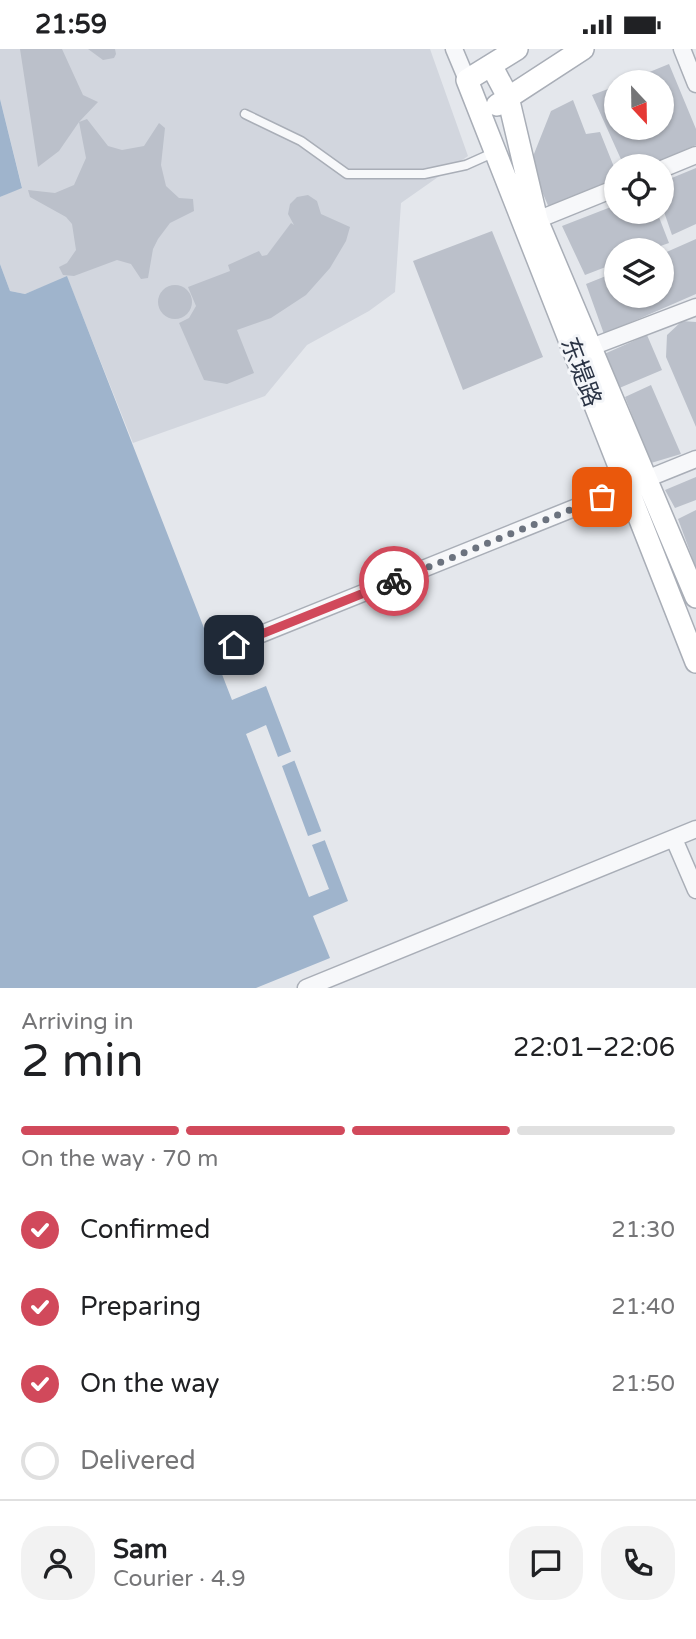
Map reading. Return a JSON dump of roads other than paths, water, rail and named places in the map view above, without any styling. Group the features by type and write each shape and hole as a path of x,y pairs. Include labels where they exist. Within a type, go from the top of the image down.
{"main road":[{"path":"467,80 489,61 517,49"},
{"path":"481,115 583,49"},
{"name":"东堤路","path":"489,61 508,97 537,220 583,351 626,487 696,662"},
{"name":"东堤路","path":"467,80 495,152 583,351 649,478 696,597"}],"street":[{"path":"454,49 467,80"},
{"path":"682,49 696,84"},
{"path":"674,164 696,155"},
{"path":"537,220 604,193"},
{"path":"583,351 696,307"},
{"path":"234,645 696,459"},
{"path":"306,988 696,829"},
{"path":"674,839 696,890"}],"lane":[{"path":"245,114 301,141 347,174 424,174 466,165 495,152"}],"water":[{"path":"0,99 22,188 0,197"},
{"path":"0,264 10,291 25,294 67,276 232,700 266,686 348,901 313,916 330,958 256,988 0,988"}]}
